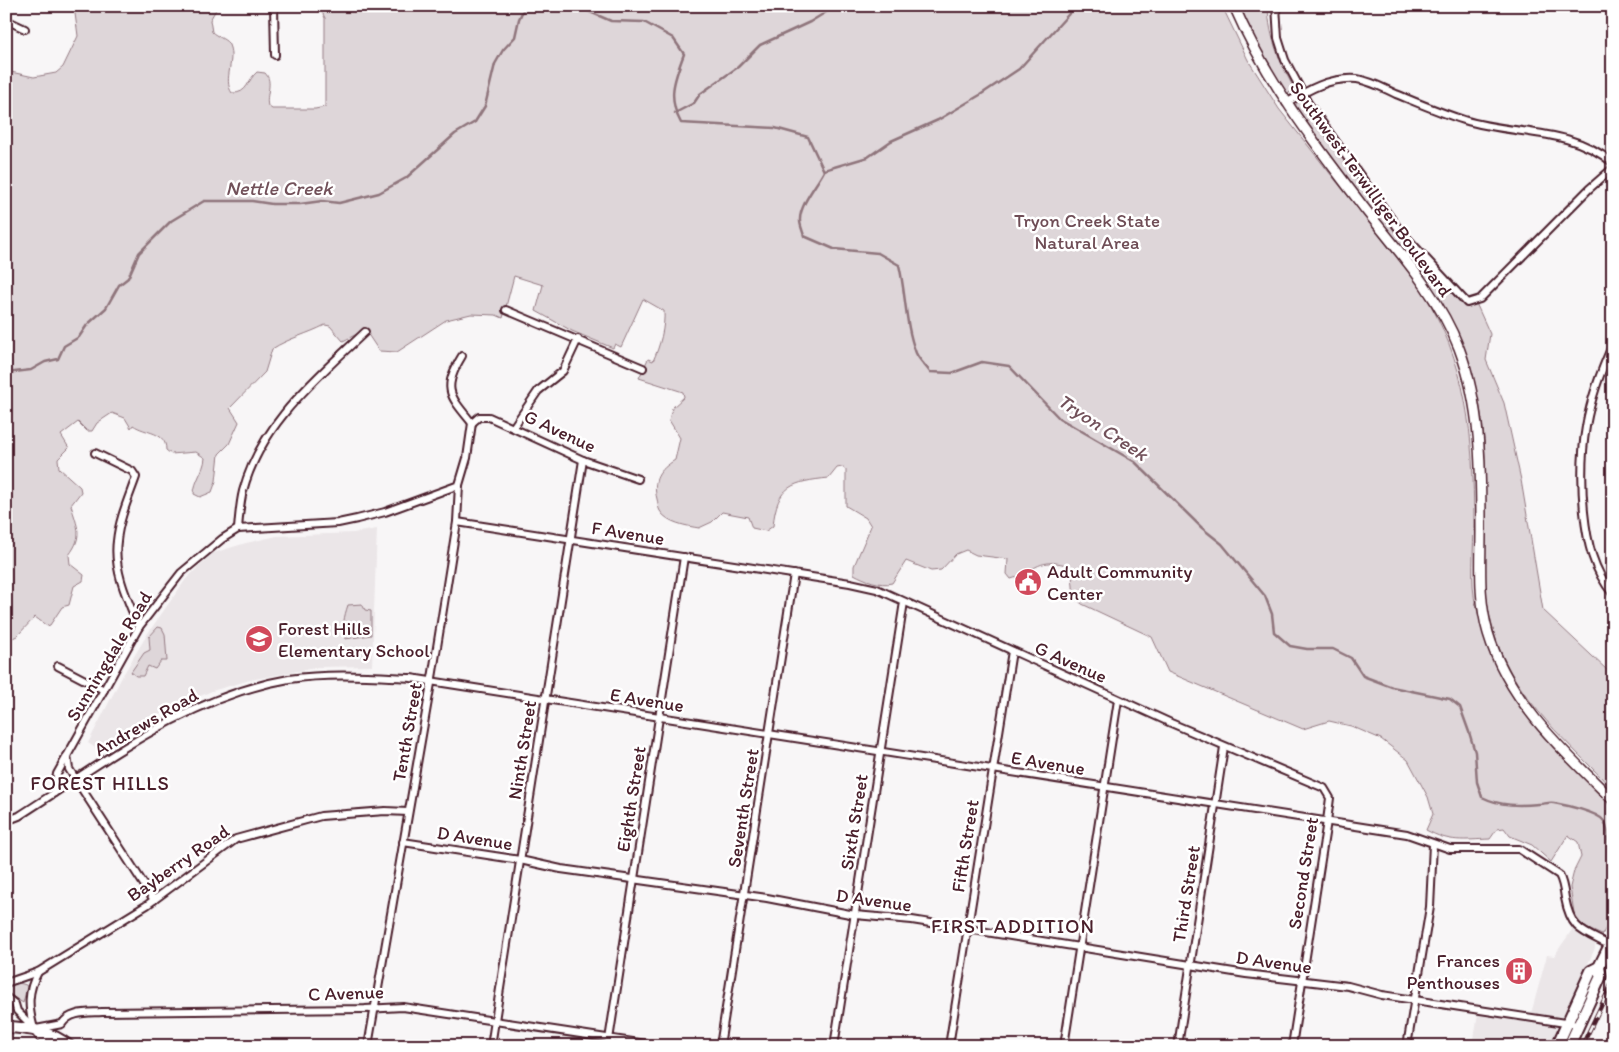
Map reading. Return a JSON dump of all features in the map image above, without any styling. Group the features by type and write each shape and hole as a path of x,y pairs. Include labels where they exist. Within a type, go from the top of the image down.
{"main road":[{"name":"Southwest Terwilliger Boulevard","path":"1234,6 1252,47 1286,103 1313,142 1424,285 1441,310 1459,347 1472,394 1479,433 1481,588 1489,635 1499,660 1523,704 1613,800"},
{"path":"1557,1046 1591,972 1599,967 1611,942"},
{"path":"1569,1046 1601,976 1599,967"},
{"path":"6,1027 34,1029 61,1039 69,1046"},
{"path":"34,1029 48,1046"}],"street":[{"path":"274,6 275,54"},
{"path":"1276,6 1278,38 1285,60 1302,94 1409,242 1465,301 1471,303 1480,299 1589,189 1613,168"},
{"path":"6,20 25,29"},
{"path":"1286,103 1335,80 1363,80 1466,120 1543,132 1569,139 1592,149 1613,163"},
{"path":"506,310 643,368"},
{"path":"365,332 297,398 264,441 242,493 238,529 338,523 385,512 459,485"},
{"path":"514,426 538,391 563,372 578,339"},
{"path":"1613,344 1591,401 1585,425 1581,479 1587,541 1601,578 1613,594"},
{"path":"462,356 451,374 451,393 472,423"},
{"name":"G Avenue","path":"472,423 479,417 484,416 514,426 583,460 638,479"},
{"name":"Tenth Street","path":"368,1046 457,522 459,485 467,458 472,423"},
{"path":"95,453 132,471 136,477 117,540 117,554 120,576 139,626"},
{"name":"Ninth Street","path":"491,1046 583,460"},
{"name":"F Avenue","path":"457,522 794,574"},
{"name":"Sunningdale Road","path":"54,793 57,774 139,626 164,592 181,573 198,557 238,529"},
{"name":"Eighth Street","path":"608,1046 684,557"},
{"name":"G Avenue","path":"794,574 877,589 1118,700 1224,747 1324,788 1329,794"},
{"name":"Seventh Street","path":"720,1046 794,574"},
{"name":"Sixth Street","path":"834,1046 904,602"},
{"name":"Fifth Street","path":"949,1046 1012,651"},
{"path":"58,666 104,690"},
{"name":"Andrews Road","path":"6,821 19,816 172,720 238,692 288,680 311,677 364,676 431,682"},
{"name":"E Avenue","path":"431,682 1407,834 1450,849 1508,848 1525,852 1560,878 1570,918 1575,925 1611,942"},
{"path":"1064,1046 1118,700"},
{"name":"Third Street","path":"1178,1046 1224,747"},
{"path":"67,756 69,769 154,900"},
{"name":"Second Street","path":"1292,1046 1327,822 1329,794"},
{"name":"Bayberry Road","path":"6,983 38,972 154,900 218,850 244,836 321,816 385,811 408,812"},
{"name":"D Avenue","path":"403,842 634,880 744,895 855,915 912,920 1080,948 1154,958 1190,966 1348,986 1382,995 1578,1025"},
{"path":"1407,1046 1430,907 1433,844"},
{"path":"34,1029 28,997 38,972"},
{"path":"6,997 15,1004 17,1011 34,1029"},
{"name":"C Avenue","path":"34,1029 62,1024 67,1017 72,1015 102,1012 420,1008 659,1046"}],"shaded area":[{"name":"Forest Hills Elementary School","path":"377,529 372,666 320,667 250,680 212,691 166,711 100,751 88,743 123,675 148,633 186,579 213,553 277,536 353,533"},
{"path":"1574,927 1595,944 1595,948 1552,1046 1473,1046 1478,1013 1529,1021 1547,955 1554,956"}],"green space":[{"name":"Tryon Creek State Natural Area","path":"74,6 184,6 188,8 218,6 210,20 212,32 227,42 230,49 228,82 232,93 237,93 244,89 257,72 265,73 269,80 267,102 268,106 272,109 315,109 325,107 325,18 319,6 1222,6 1248,60 1279,109 1420,287 1449,344 1465,400 1469,430 1474,523 1473,587 1476,606 1488,642 1497,667 1526,714 1549,741 1613,806 1613,915 1602,935 1586,928 1575,919 1570,887 1574,871 1581,857 1578,842 1568,835 1551,862 1532,845 1510,836 1504,828 1497,829 1490,839 1472,840 1450,839 1426,830 1433,814 1428,797 1408,760 1381,739 1351,726 1329,721 1303,729 1168,672 1152,637 1082,604 1074,597 1072,575 1066,565 1056,563 1042,564 1011,579 1007,574 1008,559 976,555 966,550 956,554 941,570 931,571 906,561 892,583 878,583 863,578 854,574 854,566 871,526 866,518 846,506 846,470 842,467 837,468 829,478 805,481 789,488 778,502 773,526 766,531 752,528 748,517 722,512 712,522 699,528 667,518 659,510 655,486 661,472 675,460 680,438 669,420 672,408 684,397 683,392 639,378 648,359 653,361 656,355 664,323 664,311 643,299 621,347 615,344 613,348 572,331 536,311 543,285 514,276 503,318 496,315 471,314 446,320 397,352 379,351 365,330 343,341 330,326 325,325 285,342 272,349 265,372 230,408 239,422 229,444 219,454 216,481 212,492 200,497 194,494 194,489 205,458 196,452 171,454 166,450 163,439 159,436 133,425 131,428 125,418 112,413 97,423 92,431 87,431 78,422 61,435 69,448 58,459 59,468 80,487 81,492 71,505 78,536 74,548 69,555 70,564 84,575 83,581 74,586 69,605 62,607 50,625 47,626 35,617 17,636 6,641 6,71 34,77 56,73 63,67 78,36"},
{"path":"1239,6 1268,6 1276,50 1295,90 1285,95 1263,59"},
{"path":"1302,99 1398,232 1419,256 1413,261 1294,110 1296,104"},
{"path":"1420,269 1475,301 1490,334 1486,360 1504,403 1521,480 1543,610 1607,670 1613,662 1613,790 1531,702 1505,662 1496,639 1488,609 1485,578 1485,459 1482,417 1475,385 1456,333"},
{"path":"362,604 365,610 371,611 371,635 345,639 344,621 348,605"},
{"path":"158,627 162,628 165,634 167,661 161,661 155,669 148,666 143,676 136,676 131,672 144,653 150,650 149,637"},
{"path":"19,983 27,987 23,1003 6,992 7,986"}],"waterway":[{"name":"Nettle Creek","path":"6,373 31,370 45,362 58,359 64,346 79,337 87,325 106,308 119,285 128,278 139,253 171,221 204,201 252,201 272,204 300,204 322,201 339,203 379,193 406,178 455,134 475,122 485,106 495,64 503,50 515,37 519,19 525,6"},
{"name":"Tryon Creek","path":"576,6 611,21 644,22 673,38 684,54 677,72 673,97 681,123 775,128 808,137 824,171 802,208 800,221 804,236 834,249 878,253 899,265 912,342 917,356 930,372 952,373 982,362 1009,366 1059,418 1135,462 1202,528 1222,544 1265,596 1272,614 1274,632 1290,646 1307,649 1333,649 1351,658 1363,676 1392,687 1450,699 1460,707 1469,732 1475,752 1477,782 1482,797 1510,805 1554,803 1581,809 1601,818 1608,831 1609,857 1613,870"},
{"path":"675,113 694,103 700,94 738,67 760,45 810,22 836,6"},
{"path":"824,170 868,157 891,141 938,120 980,95 1019,69 1076,6"}],"railway":[{"path":"1582,1046 1613,981"}],"place":[{"name":"Adult Community Center","path":"1028,582"},
{"name":"Forest Hills Elementary School","path":"259,639"},
{"name":"Frances Penthouses","path":"1519,971"}],"district":[{"name":"FOREST HILLS","path":"100,783"},
{"name":"FIRST ADDITION","path":"1013,926"}]}
